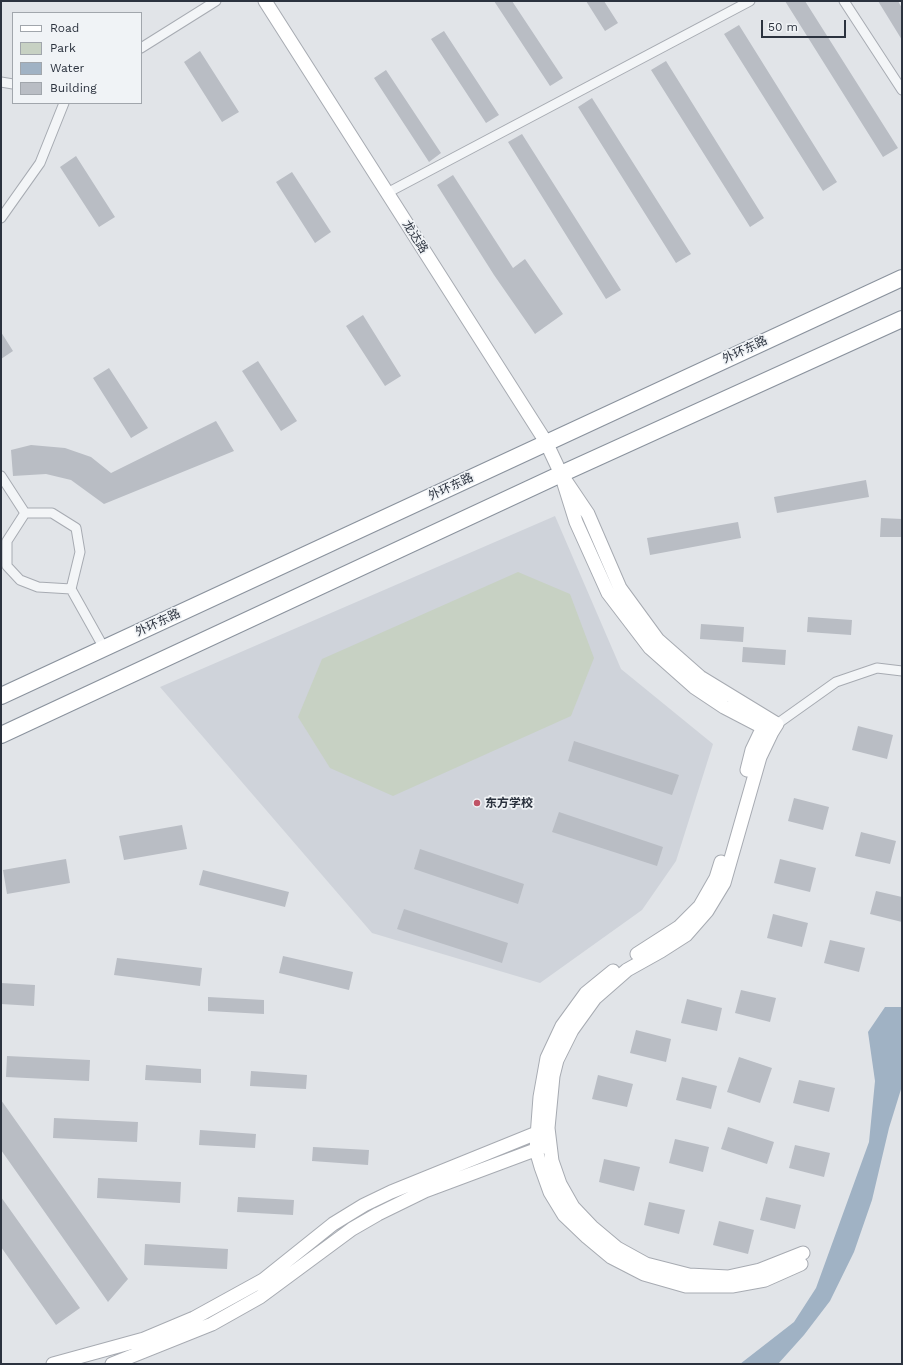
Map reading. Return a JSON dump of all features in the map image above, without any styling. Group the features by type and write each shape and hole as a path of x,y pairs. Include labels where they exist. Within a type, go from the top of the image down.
{"highway":[{"name":"外环东路","path":"1,696 902,278"},
{"path":"1,735 561,474 902,319"}],"street":[{"path":"142,47 216,1"},
{"name":"龙达路","path":"265,1 546,442 561,474 576,522 608,593 650,648 694,687 724,707 770,726"},
{"path":"387,193 750,1"},
{"path":"844,1 902,90"},
{"path":"1,82 12,84"},
{"path":"1,218 40,163 64,104"},
{"path":"1,476 25,513"},
{"path":"25,513 52,512 76,528 80,552 70,589 104,648"},
{"path":"25,513 7,541 7,566 20,580 38,587 70,589"},
{"path":"543,1130 550,1145 552,1161 560,1184 573,1207 592,1227 617,1248 646,1264 689,1275 728,1277 802,1259 765,1280 732,1286 686,1286 644,1274 610,1257 587,1238 564,1215 550,1192 536,1150 543,1130 557,1060 572,1030 595,998 627,970 686,935 707,911 724,883 770,726 836,682 877,668 902,671"},
{"path":"53,1364 144,1339 194,1318 262,1280 333,1224 364,1205 543,1130"},
{"path":"112,1364 212,1324 260,1297 352,1229 378,1214 425,1191 550,1145"}],"shaded area":[{"name":"东方学校","path":"555,516 621,669 713,744 676,861 642,910 540,983 372,933 160,687"}],"green space":[{"path":"518,572 570,594 594,658 571,716 393,796 330,768 298,717 322,659"}],"water":[{"path":"885,1007 902,1007 902,1086 889,1128 872,1200 854,1252 830,1301 804,1335 778,1364 740,1364 794,1322 816,1288 869,1142 875,1081 868,1032"}],"building":[{"path":"494,1 512,1 563,78 550,86"},
{"path":"586,1 604,1 618,23 605,31"},
{"path":"785,1 805,1 898,148 883,157"},
{"path":"878,1 898,1 902,8 902,40"},
{"path":"739,25 837,182 823,191 724,34"},
{"path":"444,31 499,115 486,123 431,39"},
{"path":"200,51 239,112 222,122 184,62"},
{"path":"666,61 764,218 750,227 651,70"},
{"path":"386,70 441,153 429,162 374,78"},
{"path":"592,98 691,254 676,263 578,107"},
{"path":"522,134 621,290 606,299 508,142"},
{"path":"76,156 115,217 99,227 60,167"},
{"path":"292,172 331,232 315,243 276,182"},
{"path":"453,175 513,268 525,259 563,314 535,334 494,275 437,185"},
{"path":"363,315 401,376 385,386 346,326"},
{"path":"1,332 13,351 1,359"},
{"path":"258,361 297,421 281,431 242,371"},
{"path":"109,368 148,428 131,438 93,378"},
{"path":"216,421 234,451 104,504 71,480 46,474 13,476 11,450 31,445 65,448 91,457 111,473"},
{"path":"866,480 869,497 777,513 774,497"},
{"path":"881,518 902,519 902,537 880,537"},
{"path":"738,522 741,538 650,555 647,538"},
{"path":"808,617 852,620 851,635 807,632"},
{"path":"701,624 744,627 743,642 700,639"},
{"path":"743,647 786,650 785,665 742,662"},
{"path":"858,726 893,735 887,759 852,750"},
{"path":"574,741 679,775 672,795 568,761"},
{"path":"794,798 829,807 823,830 788,821"},
{"path":"559,812 663,847 657,866 552,832"},
{"path":"182,825 187,849 124,860 119,836"},
{"path":"861,832 896,841 890,864 855,856"},
{"path":"420,849 524,884 518,904 414,869"},
{"path":"66,859 70,883 7,894 3,870"},
{"path":"780,859 816,868 810,892 774,883"},
{"path":"203,870 289,892 285,907 199,885"},
{"path":"876,891 902,897 902,922 870,914"},
{"path":"404,909 508,943 502,963 397,929"},
{"path":"773,914 808,923 802,947 767,938"},
{"path":"830,940 865,948 859,972 824,963"},
{"path":"283,956 353,972 349,990 279,973"},
{"path":"117,958 202,968 200,986 114,975"},
{"path":"1,983 35,985 34,1006 1,1004"},
{"path":"741,990 776,998 770,1022 735,1013"},
{"path":"208,997 264,1000 264,1014 208,1011"},
{"path":"687,999 722,1008 717,1031 681,1023"},
{"path":"636,1030 671,1039 666,1062 630,1053"},
{"path":"7,1056 90,1060 89,1081 6,1077"},
{"path":"739,1057 772,1068 760,1103 727,1092"},
{"path":"146,1065 201,1069 201,1083 145,1080"},
{"path":"251,1071 307,1075 306,1089 250,1086"},
{"path":"598,1075 633,1084 627,1107 592,1099"},
{"path":"682,1077 717,1086 711,1109 676,1100"},
{"path":"799,1080 835,1088 829,1112 793,1103"},
{"path":"1,1100 128,1279 108,1302 1,1150"},
{"path":"54,1118 138,1122 137,1142 53,1138"},
{"path":"728,1127 774,1142 767,1164 721,1149"},
{"path":"200,1130 256,1134 255,1148 199,1145"},
{"path":"675,1139 709,1147 703,1172 669,1163"},
{"path":"795,1145 830,1153 824,1177 789,1168"},
{"path":"313,1147 369,1150 368,1165 312,1161"},
{"path":"604,1159 640,1167 634,1191 599,1182"},
{"path":"98,1178 181,1182 180,1203 97,1198"},
{"path":"1,1197 80,1308 56,1325 1,1247"},
{"path":"238,1197 294,1200 293,1215 237,1212"},
{"path":"766,1197 801,1205 795,1229 760,1220"},
{"path":"649,1202 685,1210 679,1234 644,1225"},
{"path":"719,1221 754,1230 748,1254 713,1245"},
{"path":"145,1244 228,1249 227,1269 144,1265"}],"place":[{"name":"东方学校","path":"477,803"}]}
